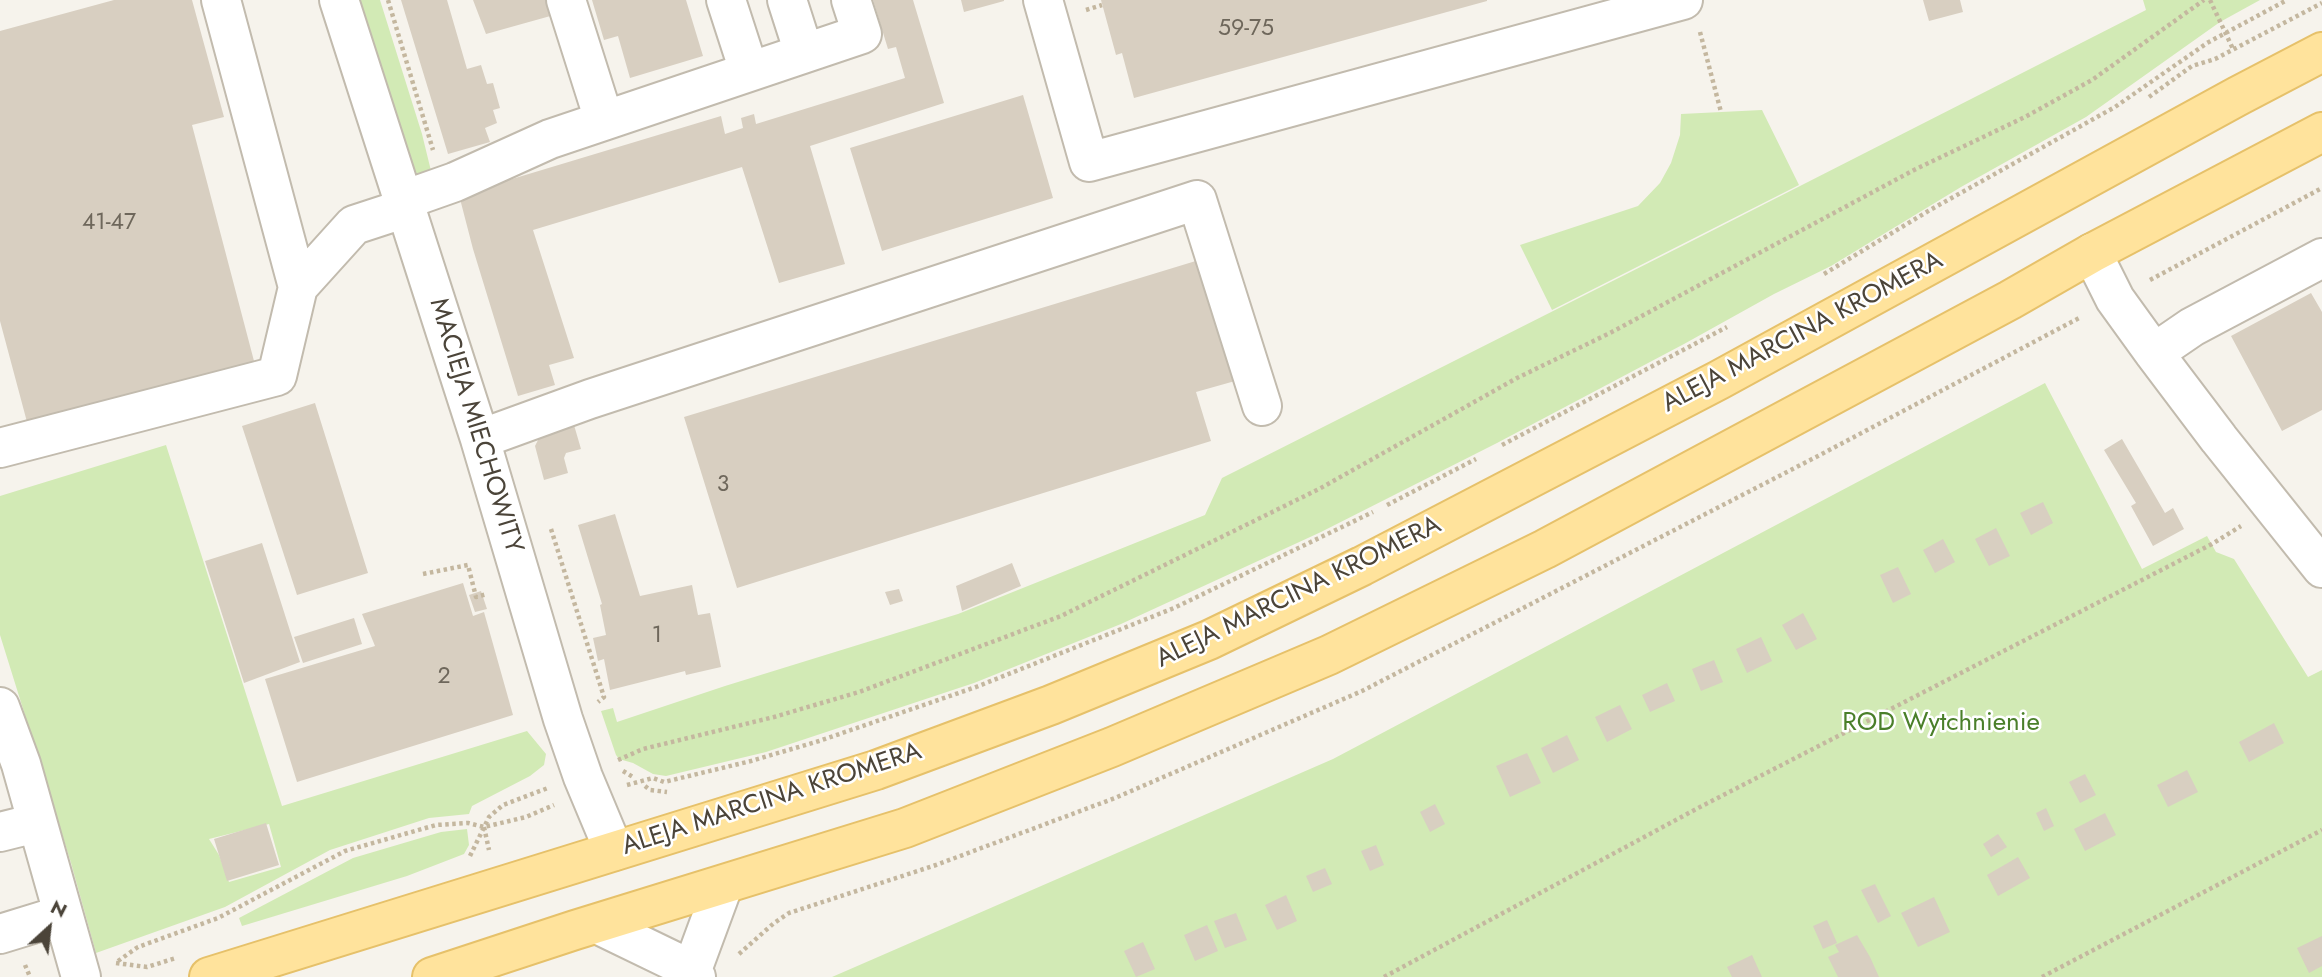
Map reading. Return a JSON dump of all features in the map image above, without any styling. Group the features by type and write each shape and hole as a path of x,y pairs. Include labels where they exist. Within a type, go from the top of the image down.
{"main road":[{"name":"ALEJA MARCINA KROMERA","path":"214,976 876,770 1051,705 1209,640 1362,566 1719,380 2322,52"},
{"path":"432,977 905,828 1112,747 1329,654 1545,548 2322,132"}],"street":[{"path":"0,448 277,376 298,286 221,0"},
{"name":"MACIEJA MIECHOWITY","path":"339,0 480,439 563,719 583,777 614,851"},
{"path":"566,0 604,120"},
{"path":"726,0 749,71"},
{"path":"787,0 804,53"},
{"path":"298,286 354,225 550,139 862,34 851,0"},
{"path":"1043,0 1089,162 1691,11"},
{"path":"480,439 590,400 1197,200 1262,406"},
{"path":"2092,253 2115,299 2154,353 2322,568"},
{"path":"2154,353 2192,327 2322,258"},
{"path":"0,707 21,764 18,827 62,915 98,970"},
{"path":"597,924 694,973 723,886"},
{"path":"0,934 62,915"}],"path":[{"path":"613,763 643,749 774,717 859,692 1060,616 1319,489 1517,378 1609,333 1914,170 2036,111 2092,80 2204,0"},
{"path":"2210,0 2233,49"},
{"path":"1821,276 1942,203 2115,107 2225,33 2287,0"},
{"path":"2147,99 2192,66 2215,59 2322,3"},
{"path":"1691,11 1721,112"},
{"path":"1496,449 1731,325"},
{"path":"622,786 653,778 664,782 751,761 819,741 976,687 1174,608 1376,511 1485,454"},
{"path":"1384,977 1738,788 2212,544"},
{"path":"423,574 468,565 476,597 485,595"},
{"path":"1169,617 1193,606"},
{"path":"464,867 489,817 503,805 557,785"},
{"path":"645,786 650,790 674,792"},
{"path":"98,970 138,947 218,918 345,851 436,825 468,823 484,827 526,817 558,803"},
{"path":"2042,977 2322,830"}],"green space":[{"path":"358,0 380,0 432,175 420,176 412,169"},
{"path":"2143,0 2260,0 2220,22 2086,117 1961,187 1831,266 1497,443 1321,532 1121,624 974,683 766,752 666,776 653,774 619,759 616,755 601,711 613,708 617,722 958,614 1205,515 1222,478 2146,10"},
{"path":"1762,110 1799,185 1552,310 1520,245 1638,206 1660,183 1671,163 1680,135 1681,114"},
{"name":"ROD Wytchnienie","path":"2045,383 2142,569 2207,536 2216,552 2234,559 2308,677 2322,670 2322,977 832,977 1333,759"},
{"path":"166,445 282,806 527,731 546,754 544,765 530,776 472,806 469,814 429,818 330,850 225,907 96,953 0,635 0,496","holes":["269,824 281,867 229,882 219,855 209,839"]},
{"path":"467,829 469,845 464,854 407,876 242,926 239,918 353,858 441,832"}],"building":[{"path":"114,0 192,0 224,117 192,125 254,361 27,422 0,321 0,31"},
{"path":"401,0 447,0 467,69 481,65 487,84 493,83 500,108 493,110 497,123 485,128 490,142 448,154"},
{"path":"473,0 549,0 554,15 486,34"},
{"path":"592,0 686,0 703,56 630,78 618,36 604,40"},
{"path":"873,0 913,0 944,103 810,146 845,264 779,283 742,167 533,230 574,358 549,365 555,385 518,396 459,195 721,116 725,134 743,128 741,118 754,114 756,124 905,78 896,47 888,49"},
{"path":"961,0 1004,0 1004,1 964,12"},
{"path":"1101,0 1487,1 1134,98 1122,53 1116,55"},
{"path":"1923,0 1960,0 1963,12 1929,21"},
{"path":"1023,95 1053,198 882,251 850,148"},
{"path":"1199,260 1235,381 1196,392 1211,441 737,588 684,417"},
{"path":"2311,293 2322,312 2322,410 2282,431 2231,336"},
{"path":"315,403 368,573 297,595 242,426"},
{"path":"574,425 581,449 566,453 564,458 568,473 544,480 535,446 540,436"},
{"path":"2122,439 2165,513 2173,508 2184,529 2153,546 2131,506 2136,503 2104,450"},
{"path":"2043,502 2053,523 2031,535 2020,513"},
{"path":"615,514 640,596 692,585 698,615 710,613 721,667 686,675 685,671 610,690 604,659 598,661 593,638 606,635 600,605 602,604 578,525"},
{"path":"1996,528 2010,556 1989,566 1975,539"},
{"path":"1943,539 1955,562 1935,573 1923,550"},
{"path":"262,543 300,662 244,683 205,561"},
{"path":"1012,563 1021,586 962,611 956,586"},
{"path":"1898,567 1911,594 1893,603 1880,575"},
{"path":"463,583 473,616 484,612 513,715 297,782 265,679 375,646 362,614"},
{"path":"899,589 903,601 890,605 885,592"},
{"path":"481,591 487,609 475,612 469,595"},
{"path":"1803,613 1817,639 1796,650 1782,625"},
{"path":"354,618 362,644 303,663 294,637"},
{"path":"1761,637 1772,661 1747,673 1736,649"},
{"path":"1714,660 1723,682 1701,691 1692,669"},
{"path":"1667,683 1675,701 1650,712 1642,695"},
{"path":"1620,705 1632,729 1607,742 1595,717"},
{"path":"2274,723 2284,743 2249,762 2239,742"},
{"path":"1567,735 1579,760 1553,773 1541,748"},
{"path":"1527,753 1541,783 1510,797 1496,766"},
{"path":"2187,770 2198,792 2168,807 2157,785"},
{"path":"2085,774 2096,795 2080,803 2069,782"},
{"path":"1435,804 1445,824 1430,832 1420,812"},
{"path":"2046,808 2054,826 2044,831 2036,813"},
{"path":"2105,813 2116,835 2085,851 2074,829"},
{"path":"266,823 279,865 227,881 214,839"},
{"path":"1998,834 2007,847 1991,857 1983,844"},
{"path":"1376,845 1384,865 1370,871 1361,851"},
{"path":"2018,857 2030,878 1998,896 1987,875"},
{"path":"1325,868 1332,884 1313,892 1306,876"},
{"path":"1875,884 1891,916 1878,923 1861,890"},
{"path":"1286,895 1297,921 1277,930 1265,905"},
{"path":"1934,897 1950,932 1918,947 1901,913"},
{"path":"1236,913 1247,940 1225,948 1214,921"},
{"path":"1827,920 1837,943 1823,949 1813,926"},
{"path":"1207,925 1218,951 1195,961 1184,935"},
{"path":"1857,935 1879,977 1838,977 1828,957 1839,952 1835,945"},
{"path":"2322,936 2322,966 2309,973 2297,948"},
{"path":"1143,942 1155,969 1136,977 1124,951"},
{"path":"1752,955 1762,977 1732,977 1727,967"}]}
